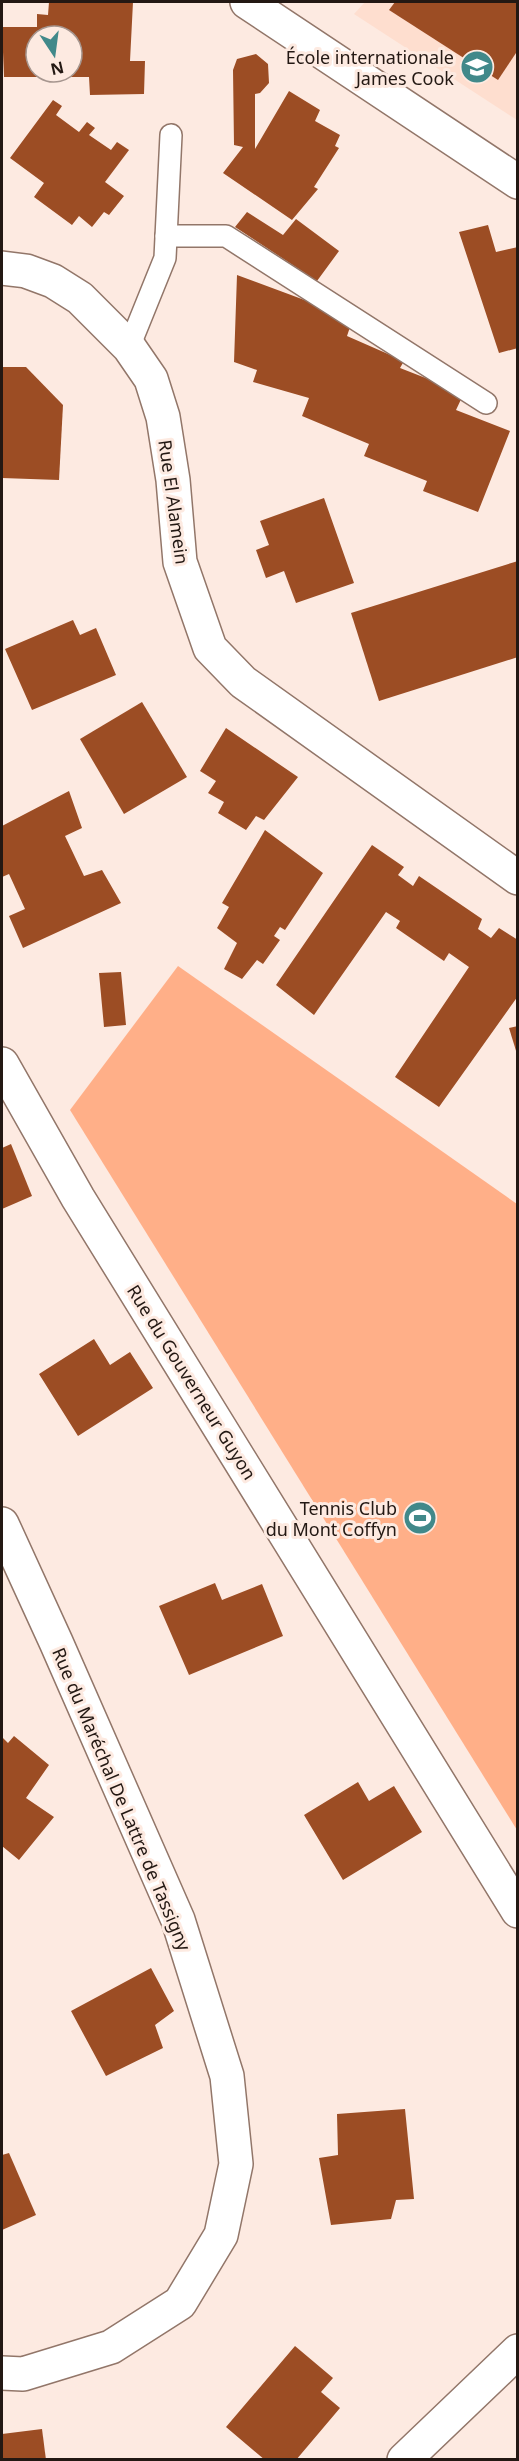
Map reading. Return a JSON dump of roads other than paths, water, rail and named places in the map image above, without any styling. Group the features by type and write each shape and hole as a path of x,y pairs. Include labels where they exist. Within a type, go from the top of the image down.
{"street":[{"path":"247,2 518,183"},
{"name":"Rue El Alamein","path":"2,268 26,271 53,281 80,298 129,347 151,379 163,417 173,480 180,562 210,648 243,682 518,878"},
{"name":"Rue du Gouverneur Guyon","path":"2,1064 78,1198 518,1911"},
{"name":"Rue du Maréchal De Lattre de Tassigny","path":"2,1524 178,1920 227,2076 236,2164 221,2235 180,2303 111,2347 23,2374 2,2373"},
{"path":"404,2460 518,2351"}],"lane":[{"path":"129,347 165,258 171,135"},
{"path":"166,236 226,236 486,403"}],"place":[{"name":"École internationale James Cook","path":"477,67"},
{"name":"Tennis Club du Mont Coffyn","path":"420,1518"}]}
